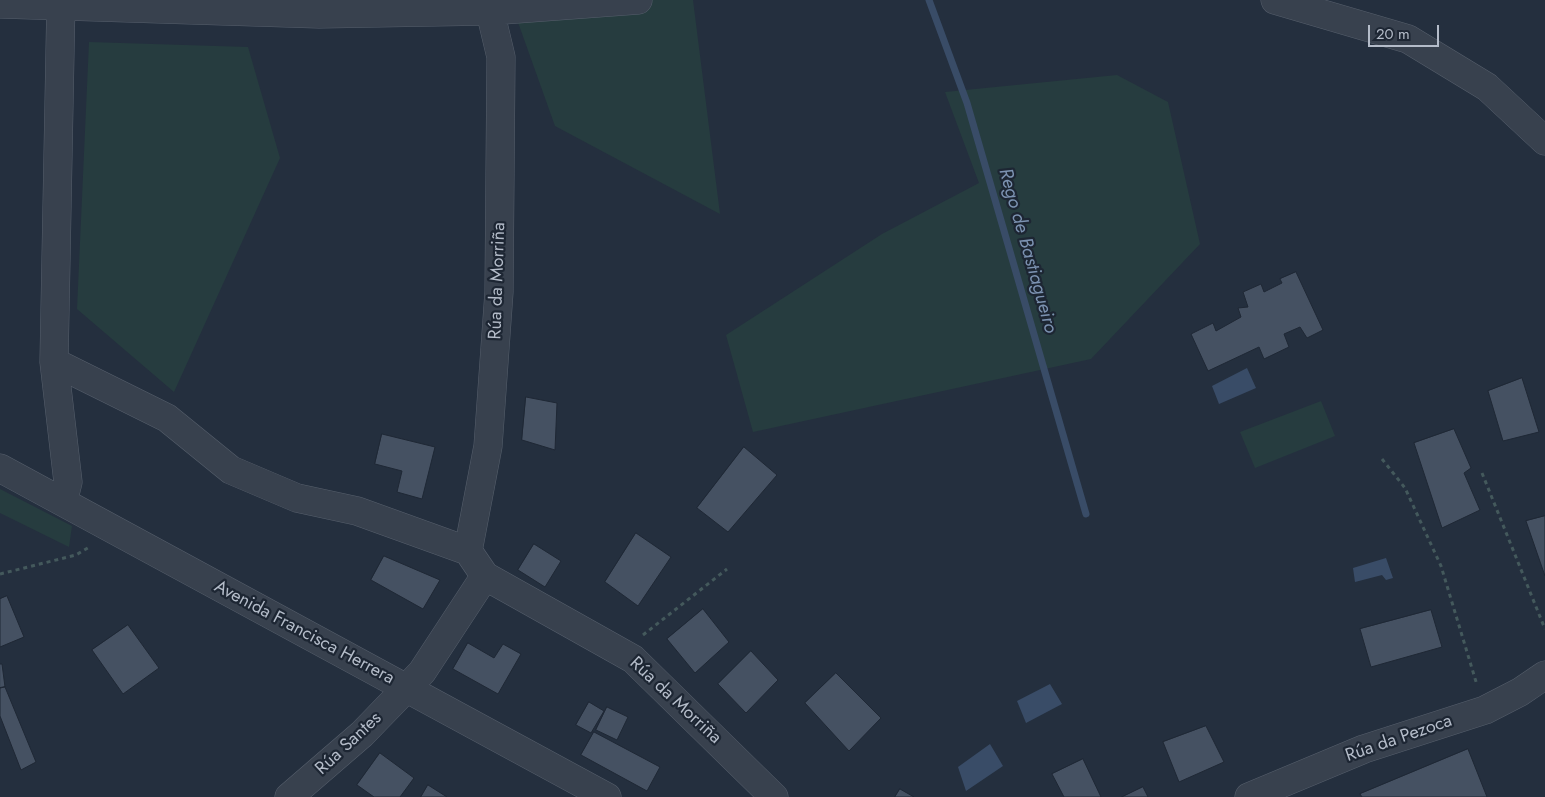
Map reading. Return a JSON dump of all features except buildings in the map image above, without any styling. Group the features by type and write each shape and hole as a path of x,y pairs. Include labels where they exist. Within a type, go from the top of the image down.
{"street":[{"path":"0,4 61,2 490,11 638,0"},
{"path":"1275,0 1408,39 1487,87 1545,141"},
{"path":"61,2 54,362 68,482 63,502"},
{"name":"Rúa da Morriña","path":"490,11 501,57 499,292 488,446 468,551 485,576 634,660 774,797"},
{"path":"54,362 167,418 232,470 297,498 357,511 468,551"},
{"name":"Avenida Francisca Herrera","path":"0,468 607,797"},
{"path":"406,688 422,672 485,576"},
{"name":"Rúa da Pezoca","path":"1249,797 1364,749 1485,710 1520,692 1545,675"},
{"name":"Rúa Santes","path":"289,797 362,734 406,688"}],"path":[{"path":"1382,459 1404,488 1441,566 1485,710"},
{"path":"1482,473 1545,629"},
{"path":"0,574 76,555 115,530"},
{"path":"621,652 727,569"}],"green space":[{"path":"510,0 693,0 720,214 555,126"},
{"path":"89,42 248,47 280,158 174,392 77,309"},
{"path":"1117,75 1168,102 1200,244 1091,359 753,432 726,335 882,234 979,183 945,92"},
{"path":"1321,401 1335,436 1255,468 1240,432"},
{"path":"0,489 72,526 69,547 0,513"}],"water":[{"path":"1247,368 1256,388 1219,404 1212,386"},
{"path":"1386,558 1393,578 1386,580 1382,575 1355,582 1353,568"},
{"path":"1050,684 1062,704 1026,723 1017,701"},
{"path":"990,744 1003,766 966,791 958,767"}],"waterway":[{"name":"Rego de Bastiagueiro","path":"929,0 967,103 1086,514"}]}
